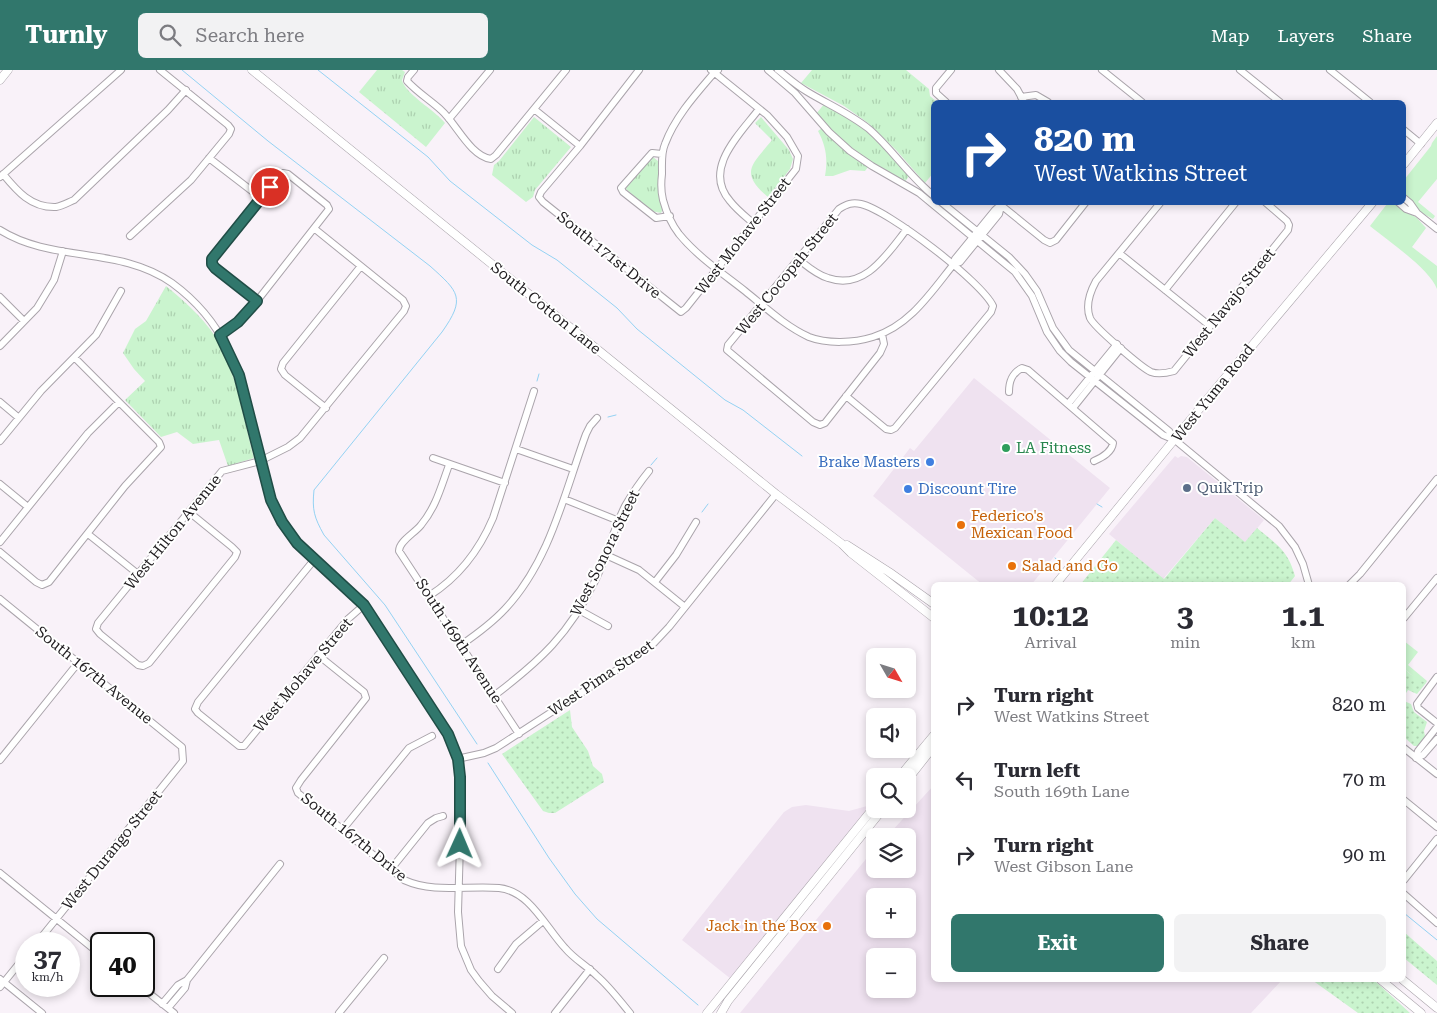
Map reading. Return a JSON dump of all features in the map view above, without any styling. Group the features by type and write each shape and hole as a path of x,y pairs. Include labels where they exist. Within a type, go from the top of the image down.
{"main road":[{"path":"0,80 8,70"},
{"name":"South Cotton Lane","path":"252,70 776,494 931,616"},
{"path":"1406,162 1437,123"},
{"name":"West Yuma Road","path":"1057,582 1225,377 1370,205"},
{"name":"South Cotton Lane","path":"842,544 853,548 931,602"},
{"path":"880,576 913,596 921,594"},
{"path":"908,768 931,744"},
{"path":"915,768 931,744"},
{"path":"709,1010 872,818"},
{"path":"722,1011 728,1000 873,818"},
{"path":"728,1000 727,994 754,961 755,955"},
{"path":"1382,982 1421,1013"},
{"path":"1405,982 1437,1008"}],"street":[{"path":"122,70 2,176 21,195 44,206 57,207 74,200 168,110 186,90"},
{"path":"130,236 191,180 229,134 231,129 160,70"},
{"path":"414,70 408,77 407,82 449,119 471,146 485,158 491,159 566,70"},
{"path":"449,119 490,70"},
{"path":"534,110 580,146 639,70"},
{"path":"768,70 796,93 829,132 850,150 872,166 914,189 931,202"},
{"path":"778,70 802,89 864,125 886,145 918,182 931,193"},
{"path":"944,100 936,93 936,88 951,70"},
{"path":"999,70 1017,90 1023,100 1036,95 1045,100"},
{"path":"1102,70 1140,100"},
{"path":"1240,70 1278,100"},
{"path":"1330,70 1368,100"},
{"path":"753,222 728,200 721,183 720,172 724,156 729,147 759,109 715,71 674,124 664,144 662,154 663,200 678,232 692,248 782,321 810,337 829,341 852,341 882,334 908,318 923,303 952,265 960,262 977,236 999,214 1001,205"},
{"name":"West Mohave Street","path":"681,312 796,169 798,156 787,137 759,109"},
{"path":"1406,132 1420,144"},
{"name":"South 171st Drive","path":"580,146 541,192 539,197 681,312"},
{"path":"662,154 652,153 621,188 623,192 656,218 670,216"},
{"path":"209,158 261,198"},
{"path":"220,335 238,322 257,301 329,209 327,205 288,174 283,173 212,259 212,264 257,301"},
{"path":"1406,200 1417,213"},
{"name":"West Cocopah Street","path":"846,396 825,423 820,426 727,350 728,345 840,208 852,202 864,204 907,229"},
{"path":"935,205 1009,257 1026,274 1037,291 1060,339 1073,353 1169,431 1175,440 1279,526 1295,547 1303,564 1308,582"},
{"path":"945,205 1020,277 1032,296 1047,332 1060,351 1163,435 1175,440"},
{"path":"1002,205 1050,243 1056,240 1084,205"},
{"path":"1070,406 1119,346 1095,325 1090,318 1089,294 1096,281 1158,205"},
{"path":"1165,290 1234,205"},
{"name":"West Navajo Street","path":"1119,346 1151,372 1163,374 1174,371 1288,230 1289,225 1287,221 1268,205"},
{"path":"1401,205 1417,213 1437,228"},
{"path":"314,229 361,266 281,369 285,375 326,408"},
{"path":"798,259 815,272 827,278 839,281 852,280 866,275 877,267 907,229 981,289 993,306 991,312 901,421 891,430 886,429 846,396 880,353 884,344 882,334"},
{"path":"0,230 28,244 123,261 156,273 190,298 203,311 220,335 239,375 271,500 282,522 297,543 364,605 448,734 458,759 460,777 459,936 464,957 471,970 485,989 512,1013"},
{"path":"0,346 37,308 54,280 63,251"},
{"path":"1119,253 1210,326"},
{"name":"West Hilton Avenue","path":"189,512 237,552 235,557 149,663 143,666 138,665 96,629 98,623 222,471 260,461 288,448 300,438 404,311 406,306 403,300 361,266"},
{"path":"0,441 41,390 75,358 99,330 122,291"},
{"path":"0,297 24,321"},
{"path":"0,552 36,582 42,585 49,582 125,486 161,447 159,442 75,358"},
{"path":"1009,392 1009,384 1016,371 1022,368 1028,370 1113,442 1113,447 1104,457 1094,461"},
{"path":"429,596 448,583 462,569 477,549 493,518 534,391"},
{"path":"0,402 19,418"},
{"path":"0,542 88,433 119,402"},
{"path":"461,645 485,628 504,610 528,580 549,539 590,426 597,418"},
{"path":"516,450 573,469"},
{"path":"433,458 505,483"},
{"name":"South 169th Avenue","path":"449,465 440,493 431,512 419,528 402,543 399,548 400,553 519,734"},
{"name":"West Sonora Street","path":"494,695 537,662 557,641 579,610 596,580 626,506 649,471"},
{"path":"1352,582 1437,479"},
{"path":"0,484 28,507"},
{"name":"West Pima Street","path":"458,759 488,751 519,734 647,650 685,607 776,494"},
{"path":"564,500 619,521"},
{"path":"655,582 676,555 696,522"},
{"path":"88,534 138,574"},
{"path":"606,555 634,567 685,607"},
{"name":"West Mohave Street","path":"314,560 198,702 195,709 198,713 240,746 244,746 348,619 364,605"},
{"path":"1406,616 1437,578"},
{"name":"South 167th Avenue","path":"0,599 182,747 183,754"},
{"path":"579,610 608,626"},
{"name":"South 167th Drive","path":"318,655 364,692 366,698 296,788 298,793 404,880 417,886 459,889 500,888 517,894 530,904 566,950 599,977 630,1013"},
{"path":"0,760 78,663"},
{"path":"1437,677 1416,704 1418,708 1437,723"},
{"path":"1416,758 1418,751 1437,727"},
{"path":"343,830 409,748 432,736"},
{"path":"1416,758 1423,755 1437,739"},
{"path":"1406,750 1437,774"},
{"name":"West Durango Street","path":"46,932 183,761 183,754"},
{"path":"1406,802 1437,827"},
{"path":"391,869 428,823 444,816"},
{"path":"1406,878 1437,840"},
{"path":"154,997 168,1008 178,985 187,980 280,864"},
{"path":"0,873 90,946"},
{"path":"1406,896 1437,923"},
{"path":"498,969 516,944 543,921"},
{"path":"340,1013 384,958"},
{"path":"15,967 1,983 42,1013"},
{"path":"555,1013 590,969"}],"shaded area":[{"path":"974,378 1110,488 1033,582 979,582 873,496 910,448 914,451"},
{"name":"QuikTrip","path":"1175,456 1178,458 1181,456 1187,457 1264,520 1245,543 1215,518 1163,579 1109,534"},
{"path":"931,788 931,982 1280,982 1251,1013 740,1013 866,859 866,878 916,878 916,828 895,828 904,818 916,818 916,805"},
{"path":"806,805 849,811 866,806 866,809 862,819 731,979 682,940 784,812 792,807"}],"green space":[{"path":"377,70 402,70 405,72 402,80 404,85 445,123 426,147 359,92"},
{"path":"812,70 906,70 929,89 930,96 935,100 931,100 931,176 925,183 897,151 868,123 844,106 801,83"},
{"path":"825,103 861,126 880,144 909,176 905,182 864,159 838,138 816,114"},
{"path":"534,117 571,147 535,190 533,197 526,202 492,175 494,165"},
{"path":"761,117 789,150 793,159 790,169 768,197 753,181 751,174 754,162 772,140 755,123"},
{"path":"822,128 868,167 865,171 850,170 833,176 825,176 826,153 818,131"},
{"path":"1437,136 1437,179 1418,202 1435,216 1433,219 1422,213 1406,197 1406,177"},
{"path":"653,157 658,161 658,186 663,209 661,213 651,211 626,189"},
{"path":"1386,205 1396,205 1417,218 1426,228 1412,247 1437,266 1437,289 1426,272 1370,226"},
{"path":"166,286 196,313 221,346 232,372 254,458 228,466 219,440 193,444 177,432 161,437 125,400 145,381 123,353 135,329 146,321"},
{"path":"1215,518 1245,542 1257,528 1285,554 1295,576 1290,582 1082,582 1116,540 1164,579"},
{"path":"1406,643 1418,652 1408,665 1427,681 1426,683 1416,679 1406,670"},
{"path":"1406,669 1426,683 1417,694 1408,690 1406,693"},
{"path":"1406,702 1411,704 1414,712 1427,722 1424,731 1425,736 1418,746 1414,746 1406,739"},
{"path":"570,710 572,727 588,751 593,766 602,774 604,782 555,813 549,813 543,811 502,754"},
{"path":"1406,934 1437,961 1437,985 1406,960"},
{"path":"1315,982 1376,982 1410,1013 1358,1013"}],"waterway":[{"path":"182,70 268,141 430,266 453,289 456,303 450,320 314,490 313,503 316,518 324,535 385,605 477,744"},
{"path":"318,70 428,157 450,181 532,245 557,260 617,308 637,329 725,400 743,410 802,456"},
{"path":"537,381 539,374"},
{"path":"608,417 616,415"},
{"path":"651,465 657,458"},
{"path":"702,512 708,504"},
{"path":"1097,504 1102,507"},
{"path":"1055,558 1061,562"},
{"path":"488,763 549,858 575,894 597,919 698,1005"},
{"path":"1406,915 1437,940"}],"place":[{"name":"LA Fitness","path":"1006,448"},
{"name":"Brake Masters","path":"930,462"},
{"name":"QuikTrip","path":"1187,488"},
{"name":"Discount Tire","path":"908,489"},
{"name":"Federico's Mexican Food","path":"961,525"},
{"name":"Salad and Go","path":"1012,566"},
{"name":"Jack in the Box","path":"827,926"}],"route":[{"path":"270,187 212,259 212,264 215,268 257,301 238,322 220,335 230,352 239,375 271,500 282,522 297,543 364,605 448,734 458,759 460,777 460,844"}]}
